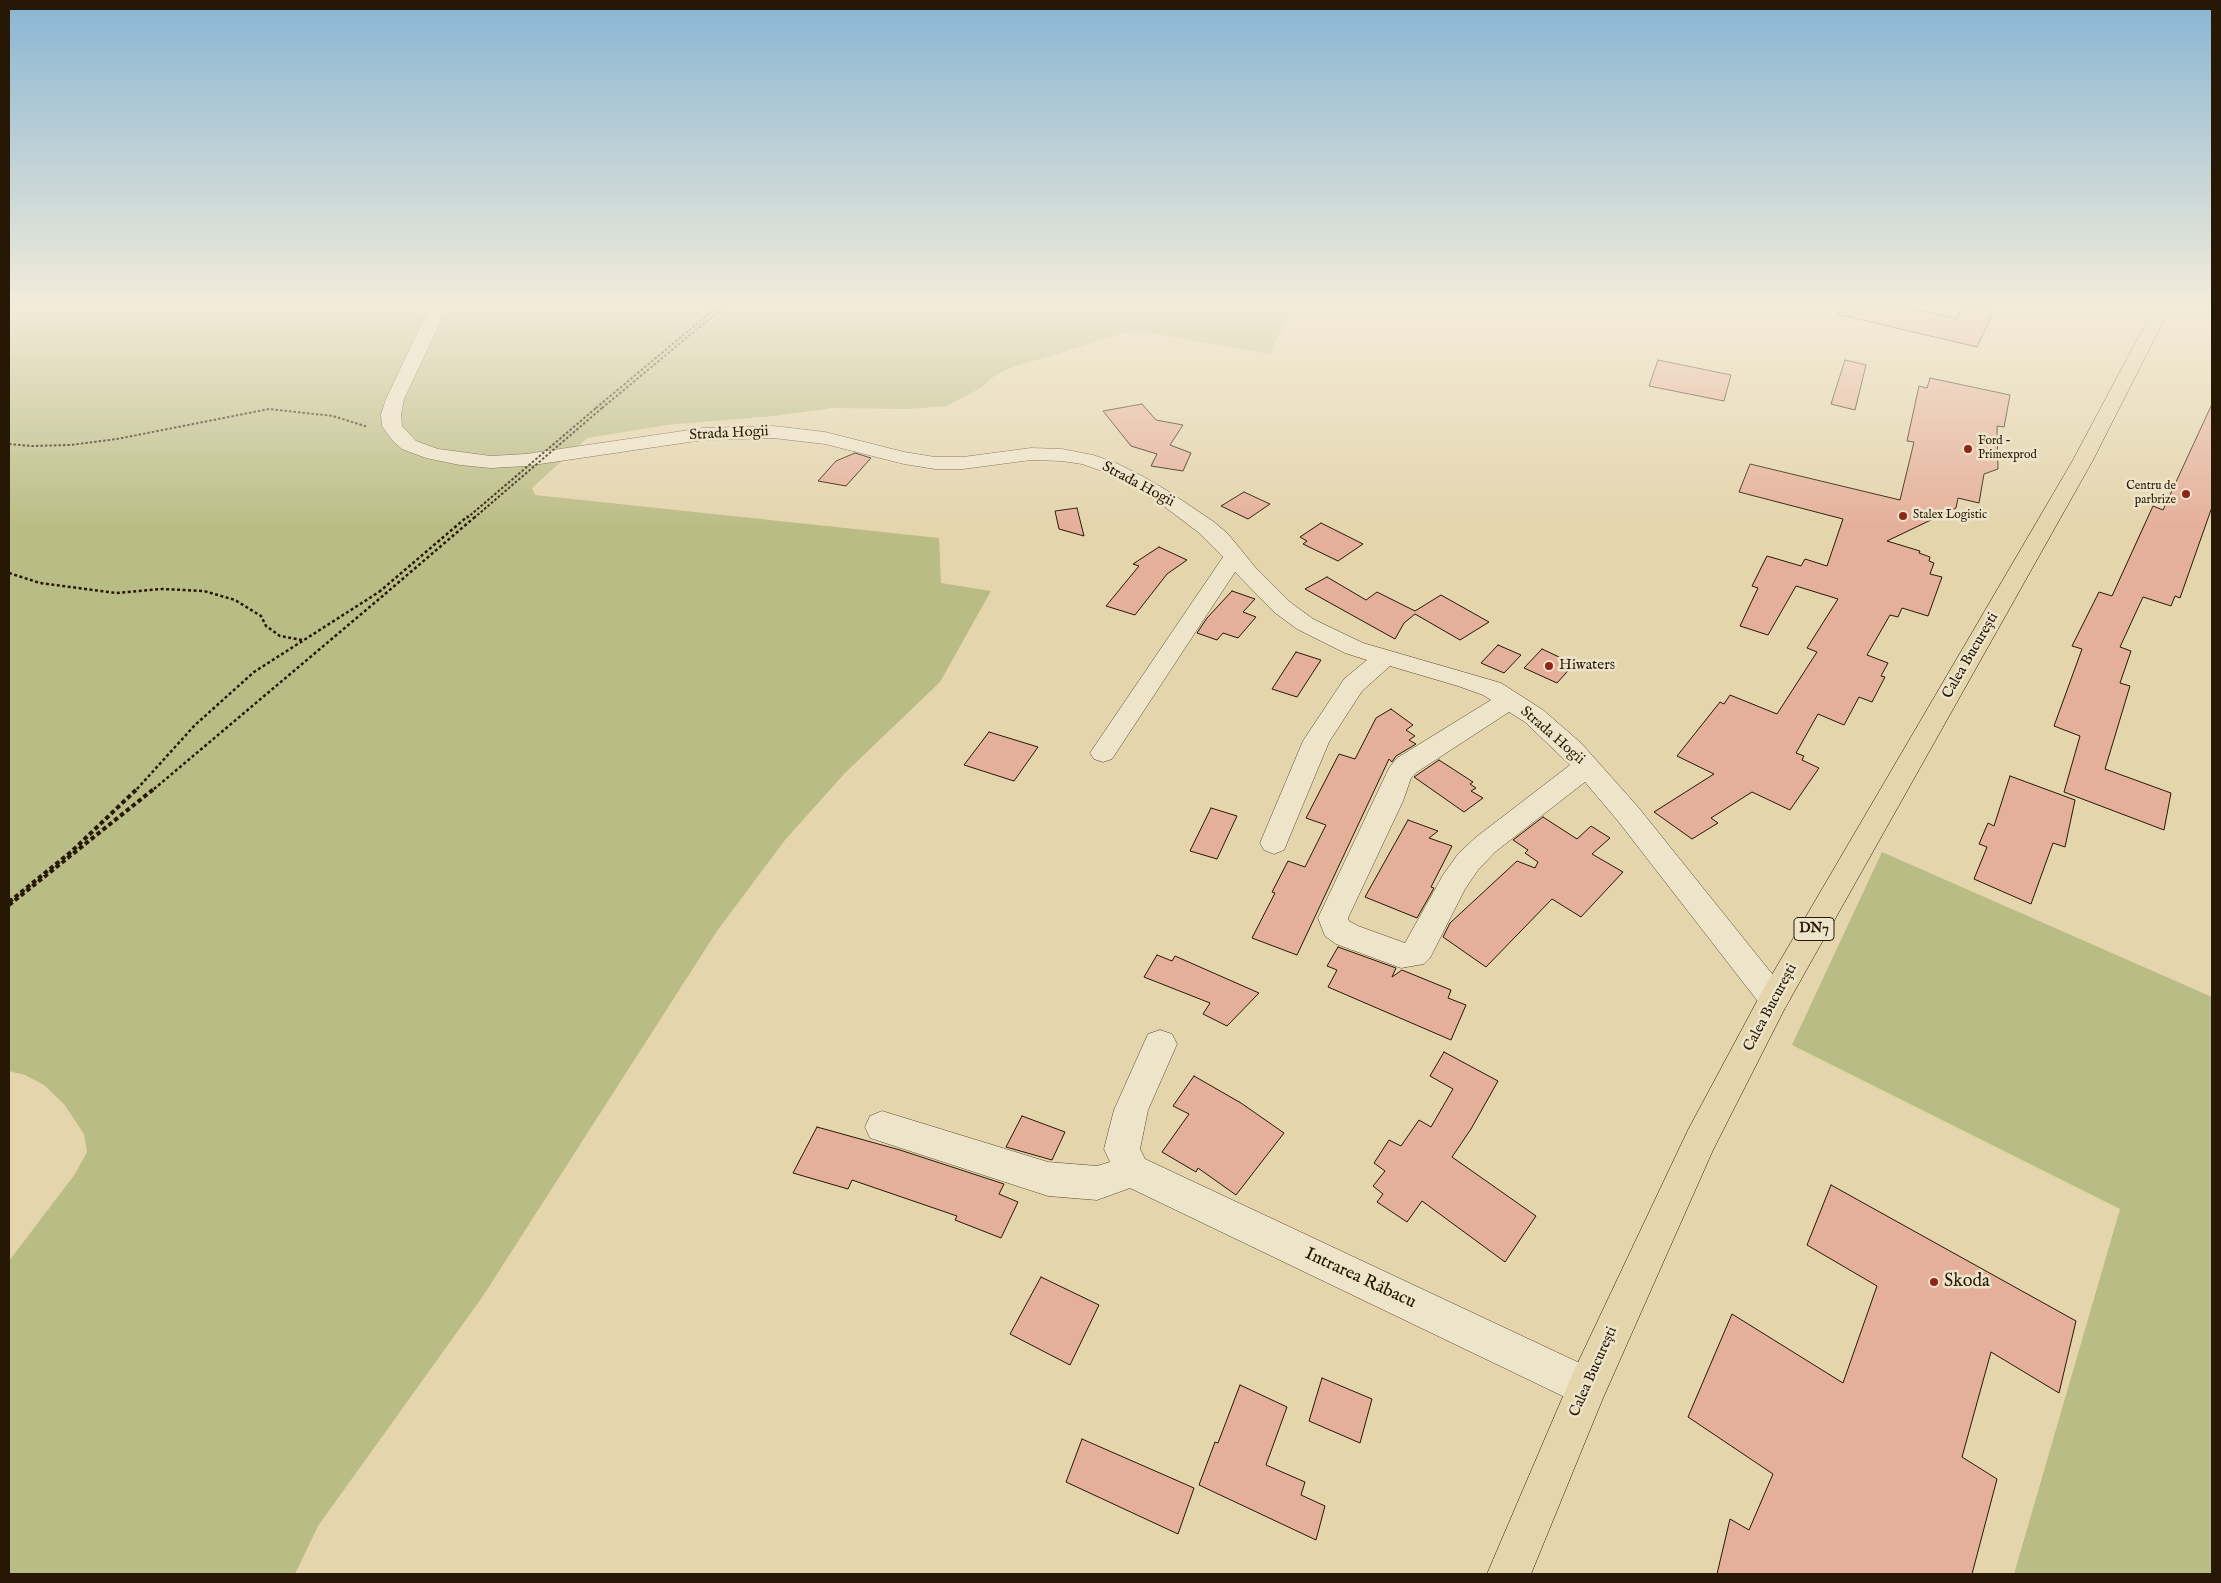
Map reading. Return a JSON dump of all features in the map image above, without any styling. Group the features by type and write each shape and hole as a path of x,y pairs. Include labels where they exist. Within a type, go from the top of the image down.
{"highway":[{"name":"Calea București","path":"1509,1574 1587,1387 1700,1141 1774,999 2082,460 2124,380"}],"street":[{"path":"399,436 392,426 391,414 395,399 404,380"},
{"name":"Strada Hogii","path":"399,436 410,445 433,454 491,462 568,455 658,440 740,431 782,432 825,438 904,458 935,463 964,463 1030,454 1062,455 1109,467 1144,485 1206,527 1282,607 1305,624 1354,648 1467,680 1492,689 1552,731 1587,766 1628,814 1774,999"},
{"path":"1103,753 1235,556"},
{"path":"1274,843 1316,740 1353,685 1384,658"},
{"path":"1509,700 1407,765 1399,775 1390,801 1333,918 1336,928 1347,935 1401,956 1413,955 1420,949 1452,883 1468,862 1485,845 1587,766"},
{"path":"882,1128 1048,1179 1097,1182 1132,1171 1122,1149 1131,1110 1160,1044"},
{"name":"Intrarea Răbacu","path":"1132,1171 1587,1387"}],"path":[{"path":"9,903 71,852 124,803 195,725 246,679 302,640 379,592 630,380"},
{"path":"9,903 124,814 636,380"},
{"path":"9,444 32,446 70,445 117,439 269,409 333,416 399,436"},
{"path":"9,573 40,583 116,592 162,589 204,591 235,600 261,616 266,626 280,636 302,640"}],"green space":[{"path":"9,380 990,380 981,388 946,406 908,409 833,408 774,416 667,425 587,438 532,488 535,495 939,538 941,583 991,591 940,682 845,773 785,840 717,931 483,1296 318,1526 295,1574 9,1574 9,1261 75,1174 87,1152 84,1134 64,1104 44,1085 25,1075 9,1071"},
{"path":"1882,852 2212,997 2212,1574 2014,1574 2120,1209 1792,1045"}],"building":[{"path":"1651,380 1730,380 1724,401 1649,386"},
{"path":"1839,380 1862,380 1855,410 1831,404"},
{"path":"1929,380 1939,380 2010,395 2004,427 1997,426 1998,469 1984,474 1979,503 1958,498 1956,508 1887,541 1920,551 1919,553 1930,557 1929,561 1934,563 1930,574 1942,577 1928,616 1902,608 1898,617 1890,615 1867,655 1888,663 1881,676 1885,677 1872,702 1859,697 1844,725 1818,714 1796,753 1804,756 1802,760 1819,768 1790,810 1752,792 1711,818 1718,823 1692,839 1654,812 1714,774 1677,756 1720,702 1724,704 1730,695 1777,714 1817,652 1807,648 1838,599 1796,586 1768,635 1740,626 1758,588 1752,586 1767,556 1801,566 1805,559 1827,566 1843,519 1739,492 1750,464 1900,500 1914,442 1907,441 1919,386 1927,388"},
{"path":"1142,404 1156,420 1183,425 1170,445 1191,453 1183,471 1151,466 1157,454 1131,446 1103,411"},
{"path":"2212,404 2212,507 2180,598 2175,596 2171,606 2143,597 2120,647 2131,651 2120,683 2130,686 2105,769 2171,793 2164,830 2064,792 2080,736 2054,726 2082,649 2072,646 2099,592 2112,596 2153,506 2163,510"},
{"path":"855,453 871,458 846,486 818,481 836,461"},
{"path":"1244,492 1270,504 1248,519 1221,506"},
{"path":"1077,508 1084,536 1059,529 1055,511"},
{"path":"1321,523 1363,544 1338,561 1303,544 1307,541 1300,537"},
{"path":"1159,547 1187,560 1167,574 1135,615 1106,606 1139,566 1133,564"},
{"path":"1327,577 1366,600 1377,592 1415,611 1441,595 1489,622 1460,640 1415,614 1404,623 1395,639 1305,589"},
{"path":"1232,591 1255,599 1243,612 1256,617 1238,638 1223,633 1217,640 1197,633 1207,618"},
{"path":"1498,645 1521,655 1504,673 1481,663"},
{"name":"Hiwaters","path":"1542,649 1574,664 1557,683 1524,668"},
{"path":"1296,652 1321,660 1297,697 1272,689"},
{"path":"1391,709 1413,725 1406,730 1415,736 1409,740 1416,744 1396,756 1392,762 1389,759 1297,955 1252,938 1275,893 1272,892 1288,861 1305,867 1326,825 1306,818 1339,754 1355,759 1376,718"},
{"path":"989,732 1038,747 1014,781 964,765"},
{"path":"1439,760 1473,782 1470,784 1476,788 1471,791 1483,798 1464,812 1414,777"},
{"path":"2010,776 2075,800 2065,847 2053,843 2031,904 1974,879 1987,847 1979,844 1988,823 1994,826"},
{"path":"1211,808 1237,816 1217,859 1190,851"},
{"path":"1543,817 1577,839 1591,826 1610,838 1592,854 1623,872 1581,917 1552,899 1486,967 1443,937 1450,923 1517,861 1535,868 1538,862 1525,853 1528,850 1513,840"},
{"path":"1408,820 1438,831 1429,838 1452,846 1431,887 1434,888 1417,918 1365,897"},
{"path":"1338,947 1396,968 1392,977 1402,970 1451,990 1448,998 1466,1005 1451,1040 1328,987 1337,970 1327,966"},
{"path":"1157,955 1172,961 1175,956 1259,993 1227,1026 1203,1014 1210,1003 1144,977"},
{"path":"1444,1052 1498,1081 1471,1129 1452,1157 1536,1216 1505,1262 1422,1201 1407,1222 1377,1202 1383,1194 1373,1186 1385,1171 1374,1163 1389,1140 1401,1146 1419,1120 1431,1127 1453,1089 1430,1076"},
{"path":"1194,1076 1241,1103 1284,1133 1236,1195 1198,1168 1196,1172 1162,1152 1189,1114 1173,1106"},
{"path":"1022,1116 1065,1132 1052,1160 1006,1147"},
{"path":"817,1127 900,1150 1004,1184 999,1194 1018,1202 1001,1238 955,1220 957,1216 852,1180 848,1189 793,1173"},
{"path":"1831,1185 2076,1321 2059,1393 1991,1352 1962,1457 1997,1479 1972,1574 1717,1574 1730,1519 1749,1530 1773,1474 1688,1417 1732,1314 1843,1383 1877,1286 1807,1245"},
{"path":"1041,1277 1099,1305 1070,1365 1010,1334"},
{"path":"1322,1378 1372,1399 1360,1443 1309,1421"},
{"path":"1240,1385 1287,1407 1266,1465 1305,1482 1301,1495 1325,1506 1316,1540 1199,1485 1215,1442 1218,1443"},
{"path":"1082,1439 1194,1488 1178,1534 1066,1482"}],"place":[{"name":"Ford - Primexprod","path":"1968,449"},
{"name":"Centru de parbrize","path":"2186,494"},
{"name":"Stalex Logistic","path":"1903,516"},
{"name":"Hiwaters","path":"1549,666"},
{"name":"Skoda","path":"1934,1282"}]}
